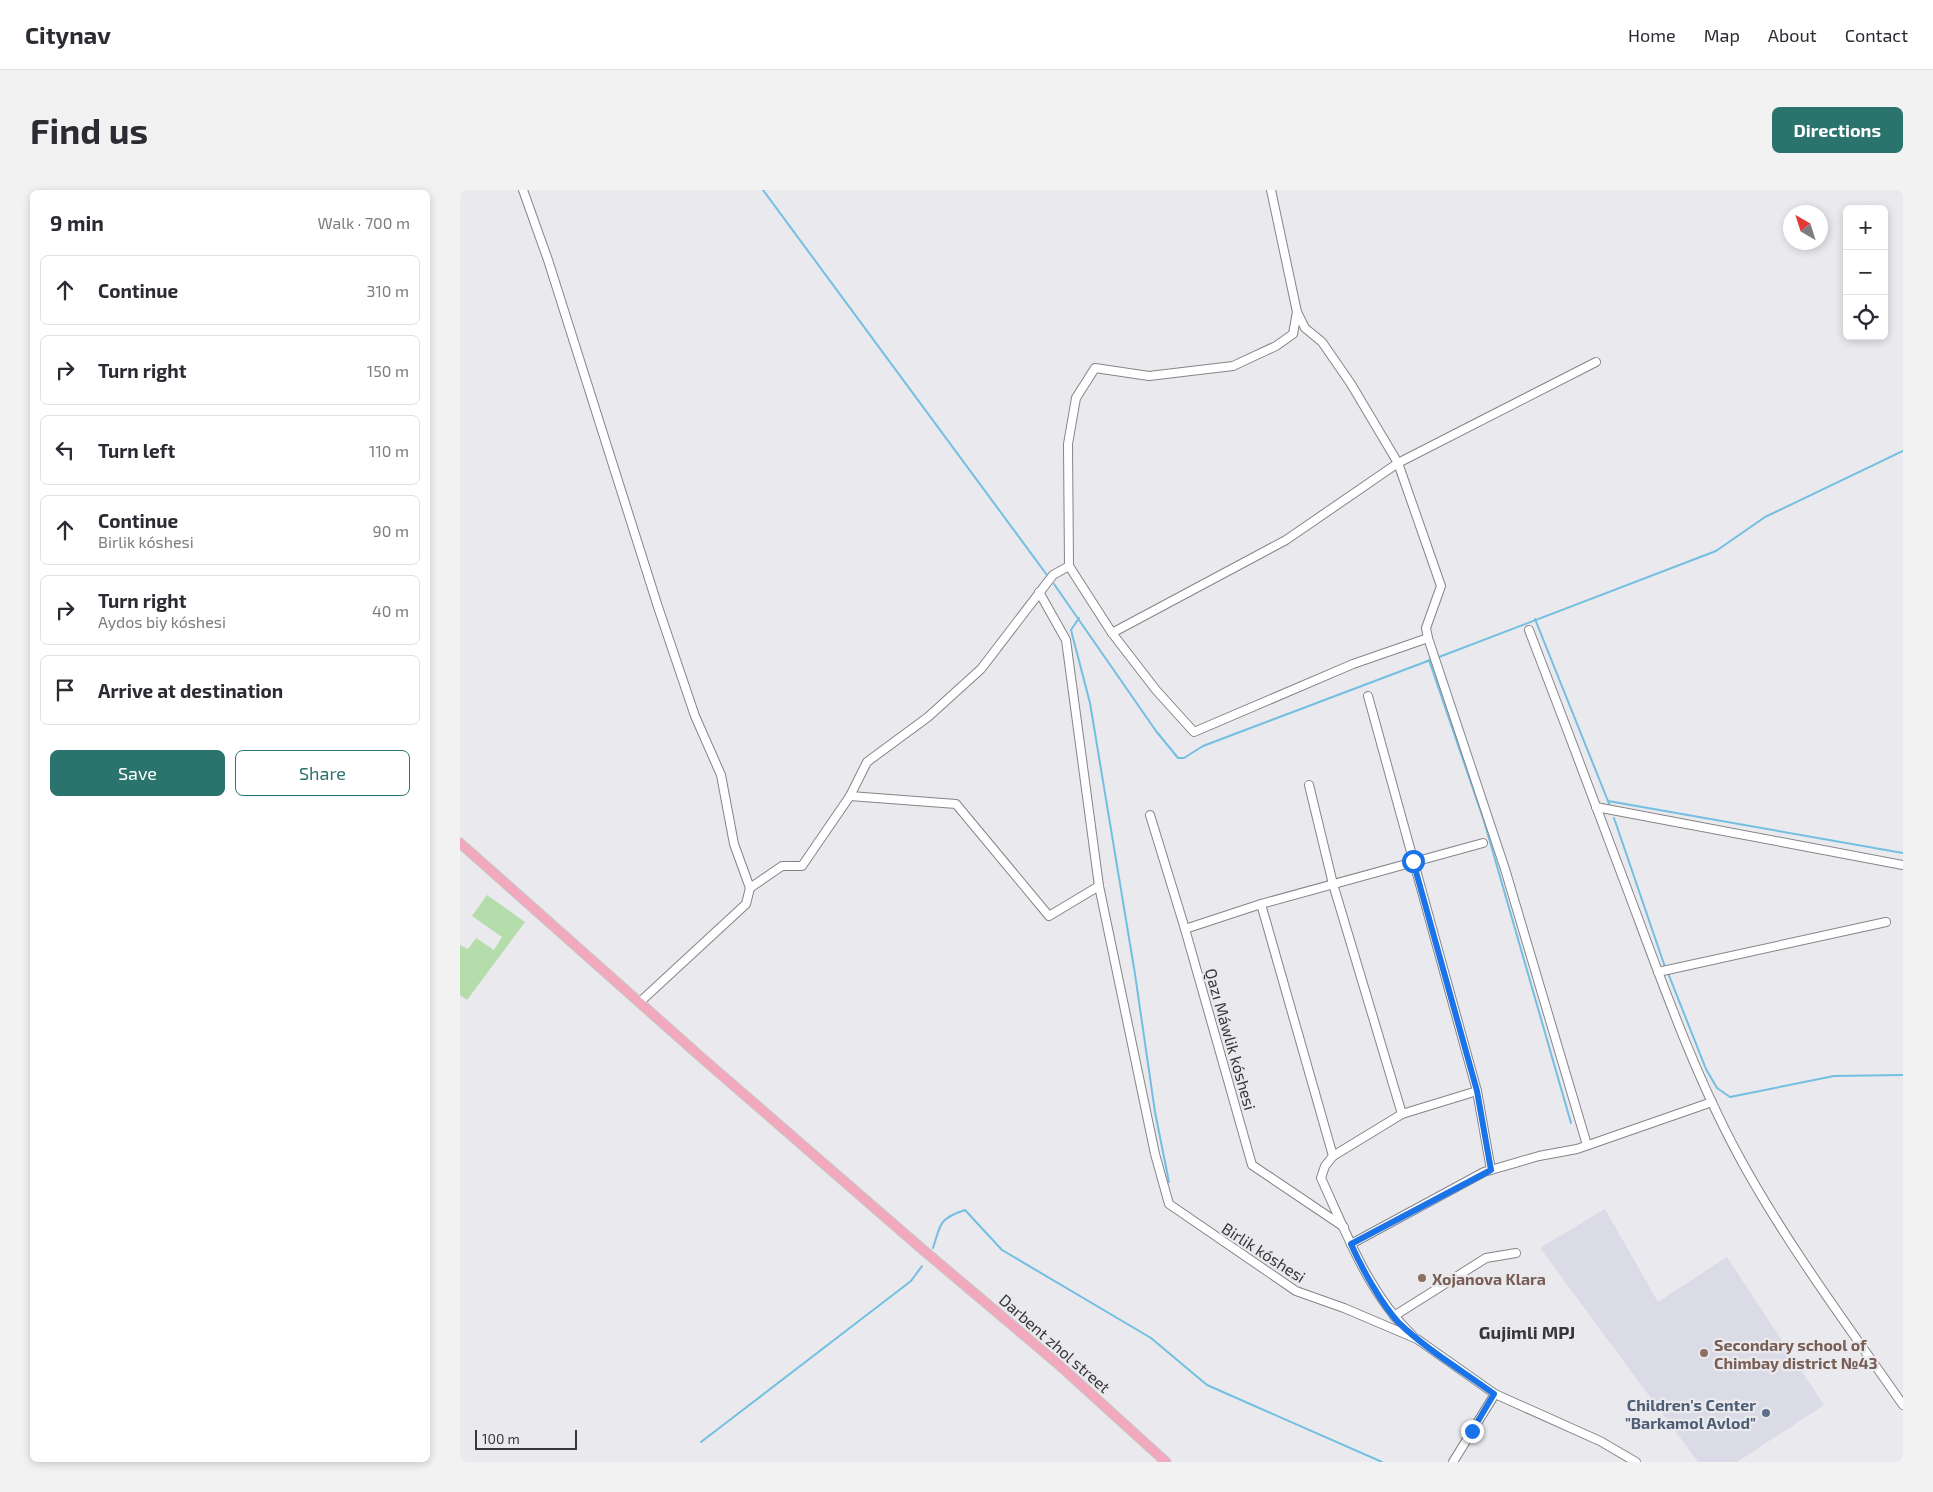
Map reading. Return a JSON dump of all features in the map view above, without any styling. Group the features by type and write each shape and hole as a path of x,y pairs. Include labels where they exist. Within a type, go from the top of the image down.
{"main road":[{"name":"Darbent zhol street","path":"460,843 922,1249 1057,1364 1166,1462"}],"street":[{"path":"523,190 548,260 658,607 695,716 721,775 734,844 750,888 746,904 641,1001"},
{"path":"1271,190 1298,312 1305,328 1322,342 1351,384 1398,464 1441,586 1426,628 1428,638 1505,869 1587,1145"},
{"path":"1298,312 1293,334 1276,346 1233,366 1149,376 1095,368 1076,398 1068,444 1069,566 1112,633 1156,690 1194,732 1353,664 1428,638"},
{"path":"1112,633 1286,540 1398,464 1596,362"},
{"path":"750,888 782,866 802,866 850,796 867,762 928,717 981,669 1053,575 1069,566"},
{"path":"850,796 956,804 1049,916 1099,886 1066,640 1039,592"},
{"path":"1529,630 1676,1020 1712,1102 1742,1162 1769,1207 1903,1405"},
{"path":"1368,696 1477,1091 1491,1170"},
{"path":"1309,785 1333,884 1402,1114"},
{"path":"1596,808 1903,864"},
{"name":"Qazı Máwlik kóshesi","path":"1150,814 1186,929 1252,1165 1344,1227"},
{"path":"1186,929 1261,904 1483,843"},
{"name":"Birlik kóshesi","path":"1099,886 1155,1154 1169,1204 1173,1209 1296,1291 1344,1308 1417,1339 1494,1394 1600,1441 1636,1462"},
{"path":"1261,904 1333,1156"},
{"path":"1658,972 1886,922"},
{"path":"1417,1339 1394,1316 1361,1266 1321,1178 1325,1166 1333,1156 1402,1114 1477,1091"},
{"path":"1351,1244 1491,1170 1587,1145 1712,1102"},
{"path":"1394,1316 1486,1258 1516,1253"},
{"path":"1453,1462 1494,1394"}],"shaded area":[{"name":"Secondary school of Chimbay district №43","path":"1605,1209 1658,1302 1727,1257 1824,1405 1737,1462 1698,1462 1540,1248"}],"green space":[{"path":"487,895 525,922 467,1000 460,995 460,945 468,949 476,938 494,950 502,937 472,916"}],"waterway":[{"path":"763,190 1047,575"},
{"path":"1439,657 1716,551 1765,517 1903,451"},
{"path":"1054,584 1156,731 1178,758 1184,758 1203,746 1433,659"},
{"path":"1079,618 1071,630 1090,703 1135,974 1155,1112 1169,1182"},
{"path":"1535,619 1610,806"},
{"path":"1429,660 1484,821 1571,1123"},
{"path":"1608,801 1903,853"},
{"path":"1614,818 1665,967"},
{"path":"1668,973 1706,1069 1717,1088 1730,1097 1834,1076 1903,1075"},
{"path":"933,1248 942,1223 950,1216 965,1210 1002,1250 1151,1338 1207,1385 1382,1462"},
{"path":"701,1442 911,1281 922,1266"}],"place":[{"name":"Xojanova Klara","path":"1422,1278"},
{"name":"Secondary school of Chimbay district №43","path":"1704,1353"},
{"name":"Children's Center \"Barkamol Avlod\"","path":"1766,1413"}],"district":[{"name":"Gujimli MPJ","path":"1527,1332"}],"route":[{"path":"1413,861 1477,1091 1491,1170 1484,1172 1351,1244 1361,1266 1397,1321 1417,1339 1494,1394 1472,1431"}]}
